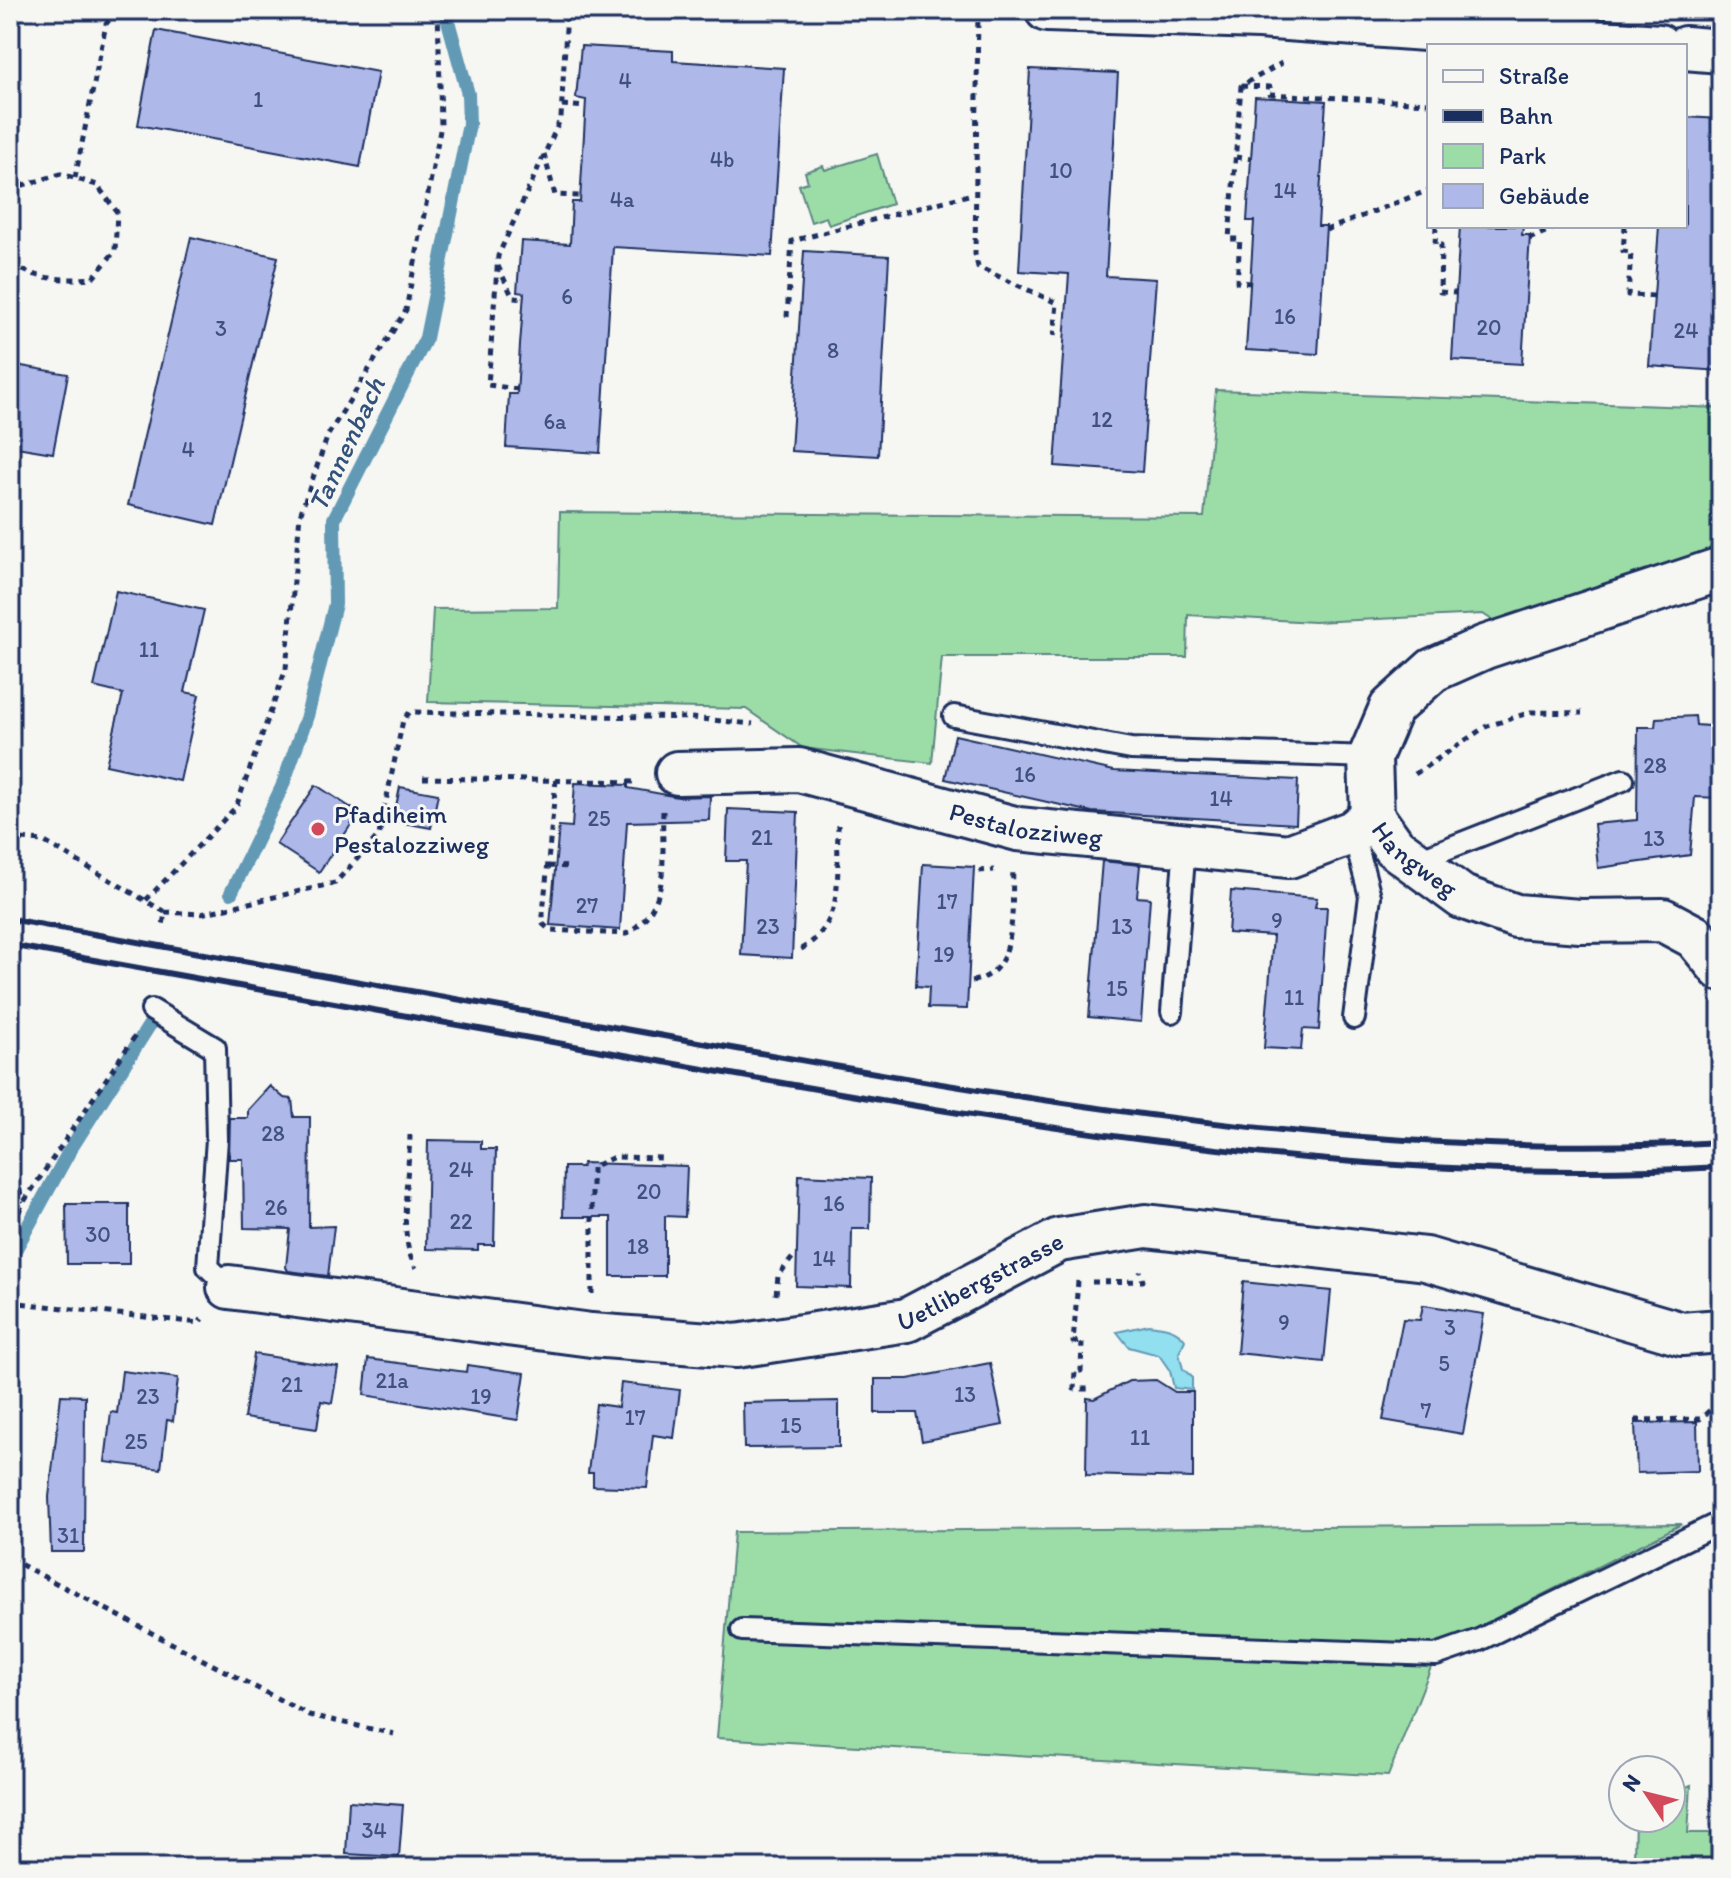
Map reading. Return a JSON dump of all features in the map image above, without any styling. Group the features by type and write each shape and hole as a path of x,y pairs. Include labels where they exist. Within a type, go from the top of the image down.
{"street":[{"path":"1047,10 1300,20 1631,44"},
{"path":"1687,48 1721,51"},
{"name":"Hangweg","path":"1721,569 1485,647 1433,670 1391,708 1370,757 1362,824 1462,897 1516,916 1580,921 1663,920 1708,928 1721,969"},
{"name":"Pestalozziweg","path":"670,778 799,770 1018,829 1289,856 1362,824"},
{"name":"Uetlibergstrasse","path":"229,1287 591,1335 736,1346 907,1320 1059,1240 1146,1226 1426,1259 1682,1334 1721,1331"}],"lane":[{"path":"954,716 1131,749 1370,757"},
{"path":"1413,862 1623,780"},
{"path":"1354,1018 1370,896 1362,824"},
{"path":"1172,1012 1185,845"},
{"path":"152,1010 215,1048 217,1139 208,1267 229,1287"},
{"path":"742,1630 1436,1655 1479,1640 1721,1522"}],"path":[{"path":"75,178 106,24 117,10"},
{"path":"233,10 266,22"},
{"path":"146,900 236,807 286,669 300,515 328,435 406,310 441,125 438,10"},
{"path":"518,389 488,385 497,265 561,118 567,10"},
{"path":"978,10 978,267 1057,303 1054,336"},
{"path":"1241,86 1299,53 1300,20"},
{"path":"1241,86 1270,87 1270,94 1427,103"},
{"path":"1241,86 1229,239 1240,239 1237,282 1251,283"},
{"path":"562,105 585,107"},
{"path":"544,154 555,195 580,196"},
{"path":"1236,157 1251,159"},
{"path":"10,189 61,174 97,185 117,212 115,251 93,278 57,280 18,269 10,261"},
{"path":"1326,230 1427,191"},
{"path":"787,317 792,241 976,193"},
{"path":"1436,228 1435,245 1441,245 1440,292 1456,293"},
{"path":"1529,239 1554,228"},
{"path":"1625,228 1623,251 1631,252 1628,295 1654,296"},
{"path":"497,265 513,298 524,299"},
{"path":"10,838 43,841 165,912 201,914 335,883 379,835 403,720 410,712 691,718 754,724 799,770"},
{"path":"1362,824 1388,796 1430,761 1485,727 1531,712 1582,713"},
{"path":"423,778 670,778 660,893 654,910 635,928 617,935 550,930 543,924 556,780"},
{"path":"801,949 820,938 834,914 841,780"},
{"path":"972,981 985,979 997,972 1006,956 1018,829"},
{"path":"548,866 569,867"},
{"path":"163,926 165,912"},
{"path":"10,1234 23,1203 152,1010"},
{"path":"410,1135 407,1251 414,1267 453,1291 448,1316"},
{"path":"10,1154 23,1203"},
{"path":"591,1335 592,1167 614,1157 665,1158"},
{"path":"1089,1389 1074,1389 1075,1371 1081,1371 1082,1341 1073,1342 1077,1281 1143,1281 1130,1229"},
{"path":"10,1302 199,1323 229,1287"},
{"path":"1635,1420 1700,1419 1721,1400"},
{"path":"10,1559 309,1715 394,1734"}],"green space":[{"path":"877,154 892,204 829,225 826,217 811,222 799,185 808,182 805,172 823,166 825,170"},
{"path":"1216,390 1721,408 1721,550 1495,622 1483,614 1314,622 1188,615 1187,657 942,657 932,763 803,748 746,709 428,702 433,609 558,608 560,512 1204,517"},
{"path":"1682,1524 1439,1647 1388,1776 717,1738 734,1532"},
{"path":"1691,1785 1688,1833 1721,1833 1721,1868 1658,1868 1634,1860 1635,1834 1687,1834 1687,1787"}],"water":[{"path":"1149,1325 1165,1327 1185,1340 1179,1353 1183,1369 1192,1377 1192,1390 1174,1388 1170,1371 1159,1355 1129,1347 1117,1332"}],"building":[{"path":"156,30 378,72 360,167 138,125"},
{"path":"581,46 673,51 673,61 784,68 772,256 613,247 600,453 506,447 509,394 517,394 524,293 517,292 521,241 570,244 572,202 580,202 586,100 576,98"},
{"path":"1030,69 1118,73 1106,276 1156,279 1142,472 1055,466 1069,274 1019,271"},
{"path":"1255,97 1326,101 1318,226 1326,226 1318,354 1246,350 1254,221 1247,221"},
{"path":"1687,117 1721,119 1721,371 1649,366 1659,228 1687,228"},
{"path":"1460,228 1523,228 1522,235 1530,235 1522,364 1452,360"},
{"path":"191,237 278,257 215,525 128,505"},
{"path":"804,251 889,256 878,456 791,451"},
{"path":"10,364 68,374 53,453 10,446"},
{"path":"116,591 204,610 185,692 199,695 180,781 106,765 123,694 94,687"},
{"path":"1695,716 1696,725 1721,727 1721,798 1695,797 1690,855 1598,868 1594,824 1637,820 1638,727 1655,727 1656,718"},
{"path":"955,735 1114,771 1298,780 1296,824 1092,812 945,779"},
{"path":"575,783 628,785 628,788 678,797 710,796 709,820 627,822 620,930 550,925 559,826 572,827"},
{"name":"Pfadiheim Pestalozziweg","path":"316,785 359,813 319,872 276,844"},
{"path":"400,787 438,794 431,828 393,821"},
{"path":"728,809 798,812 792,958 741,955 746,861 726,861"},
{"path":"1102,861 1140,865 1137,897 1150,898 1141,1022 1089,1017"},
{"path":"923,864 974,867 967,1009 928,1008 929,987 916,986"},
{"path":"1231,891 1317,898 1315,907 1327,907 1319,1030 1303,1029 1301,1050 1264,1048 1273,936 1228,933"},
{"path":"270,1086 284,1098 292,1099 294,1117 310,1117 309,1227 334,1226 328,1276 288,1271 290,1229 244,1228 243,1159 229,1159 230,1118 248,1118 248,1110"},
{"path":"428,1140 481,1141 481,1149 496,1149 494,1245 478,1245 478,1250 426,1249"},
{"path":"583,1163 687,1166 685,1217 665,1216 665,1276 611,1276 611,1217 563,1217 564,1167 582,1167"},
{"path":"799,1175 871,1178 870,1229 852,1229 851,1288 796,1286"},
{"path":"66,1204 129,1204 129,1264 67,1264"},
{"path":"1243,1282 1331,1291 1324,1362 1237,1353"},
{"path":"1423,1305 1484,1314 1463,1434 1383,1420 1403,1319 1420,1320"},
{"path":"254,1354 338,1367 332,1403 321,1401 317,1429 244,1418"},
{"path":"368,1359 466,1372 467,1365 525,1373 518,1420 364,1395"},
{"path":"990,1363 1003,1425 922,1441 917,1413 875,1413 875,1379 908,1379"},
{"path":"122,1371 178,1378 173,1421 167,1420 161,1469 105,1462 111,1412 117,1413"},
{"path":"1156,1380 1175,1392 1193,1392 1193,1478 1086,1475 1087,1398 1094,1399 1129,1381"},
{"path":"621,1383 680,1390 674,1438 653,1435 647,1488 593,1486 593,1473 588,1473 596,1404 618,1407"},
{"path":"61,1395 85,1396 84,1552 51,1552 49,1497"},
{"path":"839,1401 839,1447 744,1448 743,1403"},
{"path":"1697,1422 1698,1471 1637,1473 1635,1423"},
{"path":"349,1801 403,1805 399,1857 346,1854"}],"waterway":[{"name":"Tannenbach","path":"231,893 282,787 307,716 335,604 334,519 426,338 469,124 468,94 445,10"},
{"name":"Tannenbach","path":"10,1259 70,1150 152,1021"},
{"name":"Tannenbach","path":"10,1849 19,1868"}],"railway":[{"path":"10,919 860,1070 1105,1109 1349,1136 1472,1144 1596,1146 1721,1142"},
{"path":"10,945 844,1094 1094,1133 1218,1149 1469,1169 1595,1171 1721,1167"}],"place":[{"name":"Pfadiheim Pestalozziweg","path":"318,829"}]}
